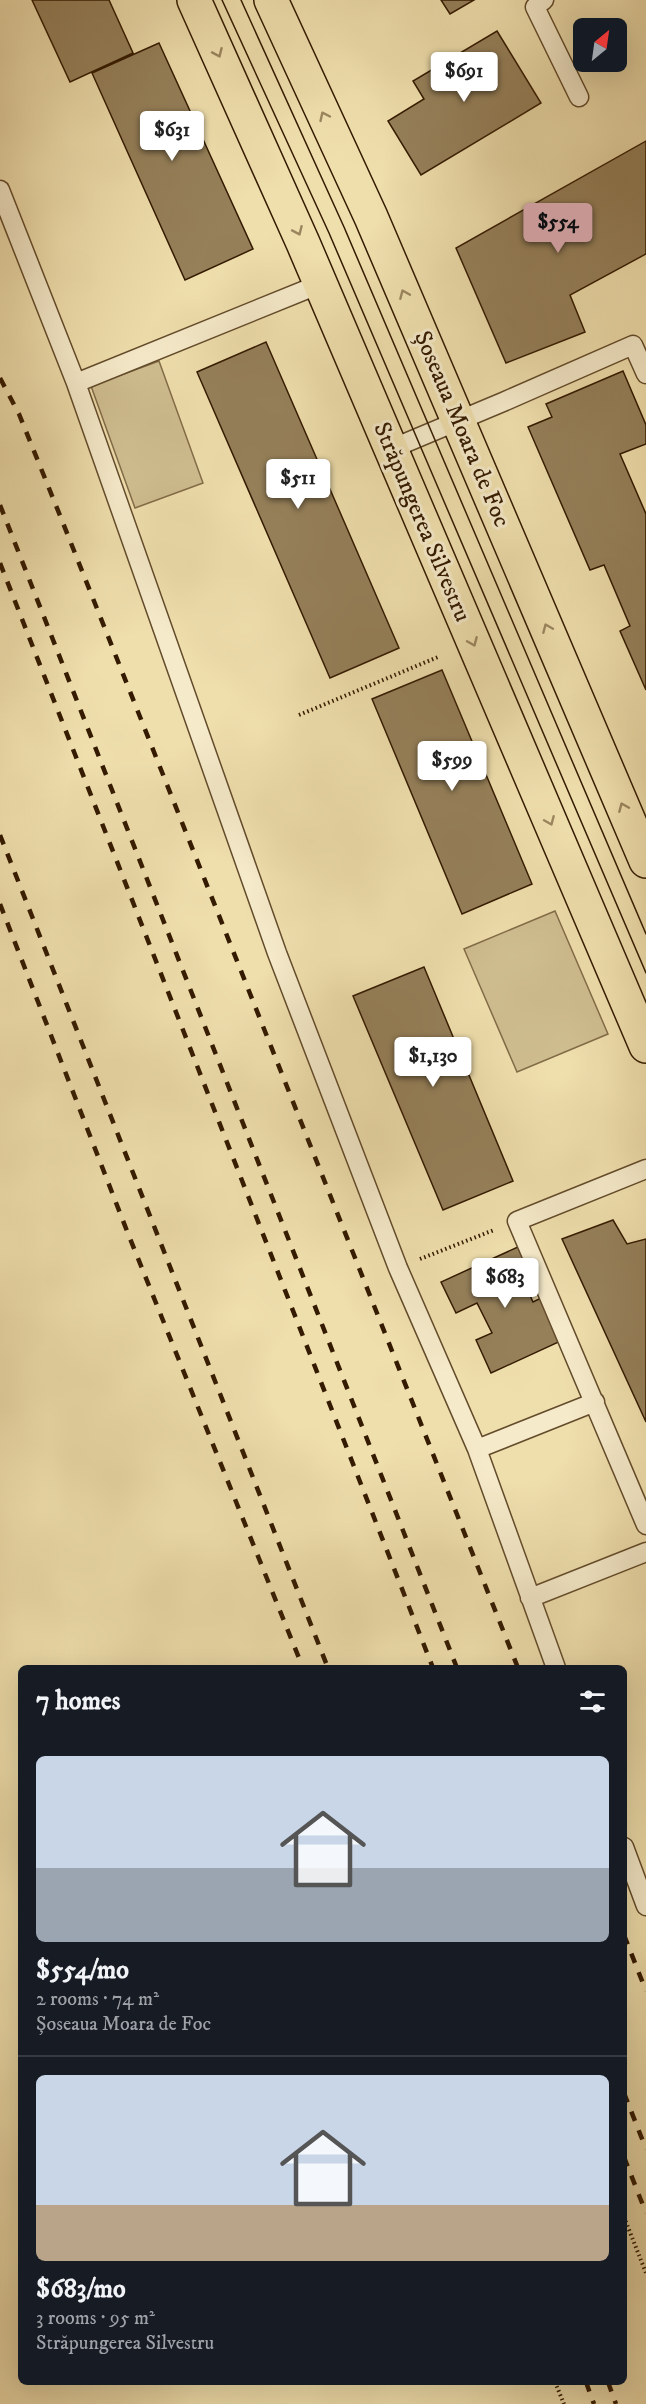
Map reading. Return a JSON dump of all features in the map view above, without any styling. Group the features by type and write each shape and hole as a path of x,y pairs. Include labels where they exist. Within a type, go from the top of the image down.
{"main road":[{"name":"Străpungerea Silvestru","path":"194,0 391,448 646,1046"},
{"name":"Șoseaua Moara de Foc","path":"271,0 371,217 646,861"}],"lane":[{"path":"544,0 535,7 579,97"},
{"path":"0,190 76,383 278,953 398,1268 477,1449 555,1665"},
{"path":"76,383 320,284"},
{"path":"391,448 633,345 646,374"},
{"path":"646,1169 517,1221 646,1525"},
{"path":"477,1449 595,1402"},
{"path":"530,1598 646,1552"},
{"path":"627,1855 646,1906"}],"path":[{"path":"299,715 438,657"},
{"path":"398,1268 517,1221"},
{"path":"627,2225 646,2273"},
{"path":"556,2385 564,2404"}],"shaded area":[{"path":"159,361 203,483 135,508 91,386"},
{"path":"555,911 608,1034 517,1072 464,949"}],"building":[{"path":"32,0 109,0 133,53 70,82"},
{"path":"441,0 474,0 450,14"},
{"path":"497,31 541,103 421,175 388,121 424,99 413,81"},
{"path":"159,43 253,249 185,280 92,73"},
{"path":"646,141 646,254 570,295 585,332 506,363 456,248"},
{"path":"266,342 399,648 330,678 197,372"},
{"path":"623,371 646,425 646,444 620,454 646,514 646,690 620,631 630,626 604,565 590,570 528,427 552,417 546,404"},
{"path":"442,670 532,884 462,914 372,699"},
{"path":"424,967 513,1181 443,1210 353,996"},
{"path":"613,1220 627,1244 646,1239 646,1422 562,1239"},
{"path":"520,1246 535,1277 524,1282 533,1302 543,1297 563,1340 491,1373 476,1340 492,1333 477,1303 456,1313 441,1282"}],"tram line":[{"path":"222,0 329,233 646,973"},
{"path":"241,0 344,227 646,934"}],"railway":[{"path":"0,378 19,414 61,518 517,1665"},
{"path":"0,505 456,1665"},
{"path":"0,563 432,1665"},
{"path":"0,835 327,1665"},
{"path":"0,904 127,1231 302,1665"},
{"path":"627,1943 646,1991"},
{"path":"627,2101 646,2149"},
{"path":"627,2165 646,2213"},
{"path":"587,2385 594,2404"},
{"path":"609,2385 616,2404"}]}
